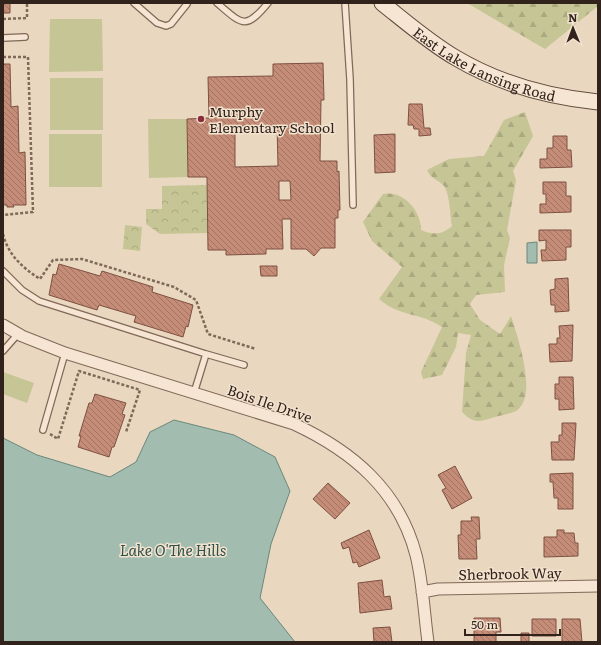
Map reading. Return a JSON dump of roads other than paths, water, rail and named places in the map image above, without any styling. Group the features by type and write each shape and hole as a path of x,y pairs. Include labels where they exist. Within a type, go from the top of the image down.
{"street":[{"name":"East Lake Lansing Road","path":"382,3 422,35 456,58 500,80 551,96 598,102"},
{"name":"Bois Ile Drive","path":"3,325 18,334 65,353 294,424 324,438 347,454 369,473 383,489 405,526 415,554 422,592 428,642"},
{"name":"Sherbrook Way","path":"422,592 438,589 598,586"}],"lane":[{"path":"134,3 157,23 166,26 171,24 187,4 186,3"},
{"path":"217,3 237,20 243,22 255,19 268,3"},
{"path":"345,3 350,79 353,205"},
{"path":"3,38 25,37"},
{"path":"3,271 22,290 39,301 244,365"},
{"path":"3,351 18,334"},
{"path":"43,430 65,353"},
{"path":"194,393 206,354"}],"water":[{"path":"537,242 537,263 527,263 527,243"},
{"name":"Lake O'The Hills","path":"174,420 234,435 275,457 290,491 271,544 260,598 295,642 3,642 3,438 37,455 110,477 136,462 150,432"}],"place":[{"name":"Murphy Elementary School","path":"201,119"}]}
